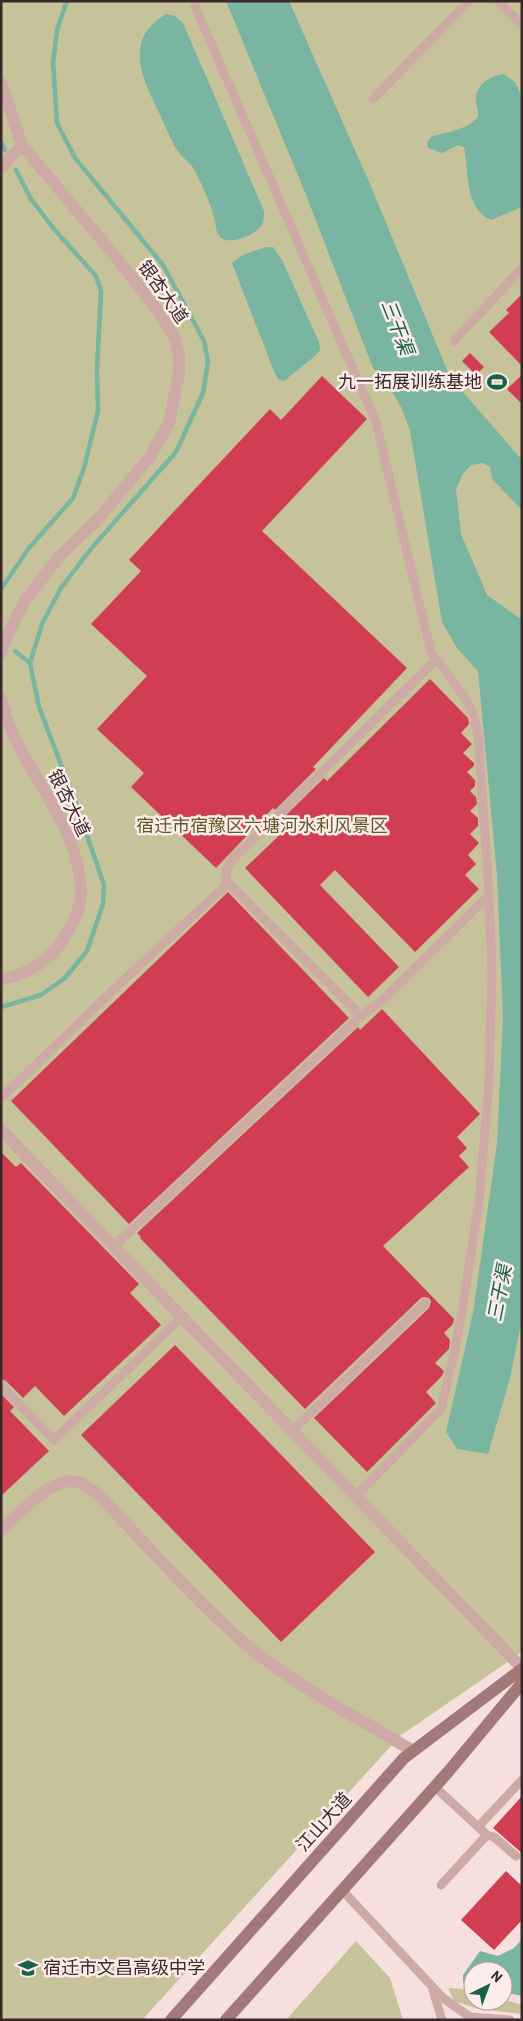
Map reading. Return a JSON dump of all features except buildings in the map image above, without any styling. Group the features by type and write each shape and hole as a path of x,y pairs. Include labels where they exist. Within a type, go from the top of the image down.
{"main road":[{"name":"江山大道","path":"171,2020 404,1758 522,1669"},
{"path":"226,2020 435,1787 522,1683"}],"street":[{"name":"银杏大道","path":"1,83 22,145 119,261 158,311 174,339 179,356 179,373 169,423 150,457 96,520 59,557 24,602 1,653"},
{"path":"1,168 22,145"},
{"name":"银杏大道","path":"1,700 6,721 66,828 74,852 82,896 72,926 51,956 18,976 1,979"},
{"path":"1,1130 522,1669"},
{"path":"1,1530 58,1483 71,1481 84,1484 98,1494 215,1616 255,1651 308,1689 413,1751"}],"lane":[{"path":"374,99 469,1"},
{"path":"498,1 522,25"},
{"path":"195,6 376,422 431,652 466,699 474,716 478,734 490,895 492,972 489,1083 479,1201 454,1354 441,1409 356,1496"},
{"path":"454,341 522,268"},
{"path":"361,1016 227,882 226,870 232,860 436,660"},
{"path":"1,1098 221,890 227,882"},
{"path":"114,1246 361,1016 384,999 490,895"},
{"path":"292,1431 425,1303"},
{"path":"1,1385 54,1440 182,1317"},
{"path":"478,1827 522,1780"},
{"path":"435,1787 487,1835 494,1837 516,1856"},
{"path":"440,1885 487,1835"},
{"path":"342,1890 443,1998 470,2017 510,2020"},
{"path":"432,1985 442,2020"}],"green space":[{"name":"宿迁市宿豫区六塘河水利风景区","path":"1,1 522,1 522,1652 400,1736 142,2020 1,2020"},
{"path":"356,1941 390,1978 403,2020 286,2020"},
{"path":"448,1988 463,1989 463,2004 454,2001"},
{"path":"513,2002 522,2005 522,2014 496,2011 513,2011"}],"water":[{"name":"三干渠","path":"226,1 289,1 370,184 450,377 522,460 522,510 492,479 490,467 483,463 471,465 463,474 456,489 461,534 487,595 522,620 522,1319 510,1378 488,1454 457,1449 446,1432 473,1313 497,1144 503,1017 497,875 478,671 457,648 442,622 407,421 396,397 373,368 306,195"},
{"path":"166,14 175,16 183,23 264,211 261,226 249,236 236,240 225,240 218,234 207,196 201,183 194,169 174,146 148,90 140,62 140,49 144,36 152,24"},
{"path":"504,74 515,82 522,97 522,207 491,220 482,214 472,198 464,147 458,145 442,153 428,148 427,142 431,137 462,128 478,117 476,96 480,87 491,78"},
{"path":"267,247 273,247 282,260 319,342 320,350 315,356 284,381 279,380 275,374 232,263 244,255"},
{"path":"522,1939 522,1996 513,1994 513,1961 473,1961 480,1951 498,1956 514,1948"}],"waterway":[{"path":"1,1007 41,995 65,978 87,951 103,904 104,885 78,809 39,707 30,663 42,624 61,588 90,550 176,452 203,393 208,362 204,341 163,265 75,158 57,123 53,62 57,30 67,1"},
{"path":"1,142 5,150"},
{"path":"1,589 29,548 73,498 84,468 98,411 97,370 101,291 96,276 54,229 31,199 16,170"},
{"path":"15,651 30,663"}],"place":[{"name":"九一拓展训练基地","path":"497,382"},
{"name":"宿迁市文昌高级中学","path":"28,1968"}]}
